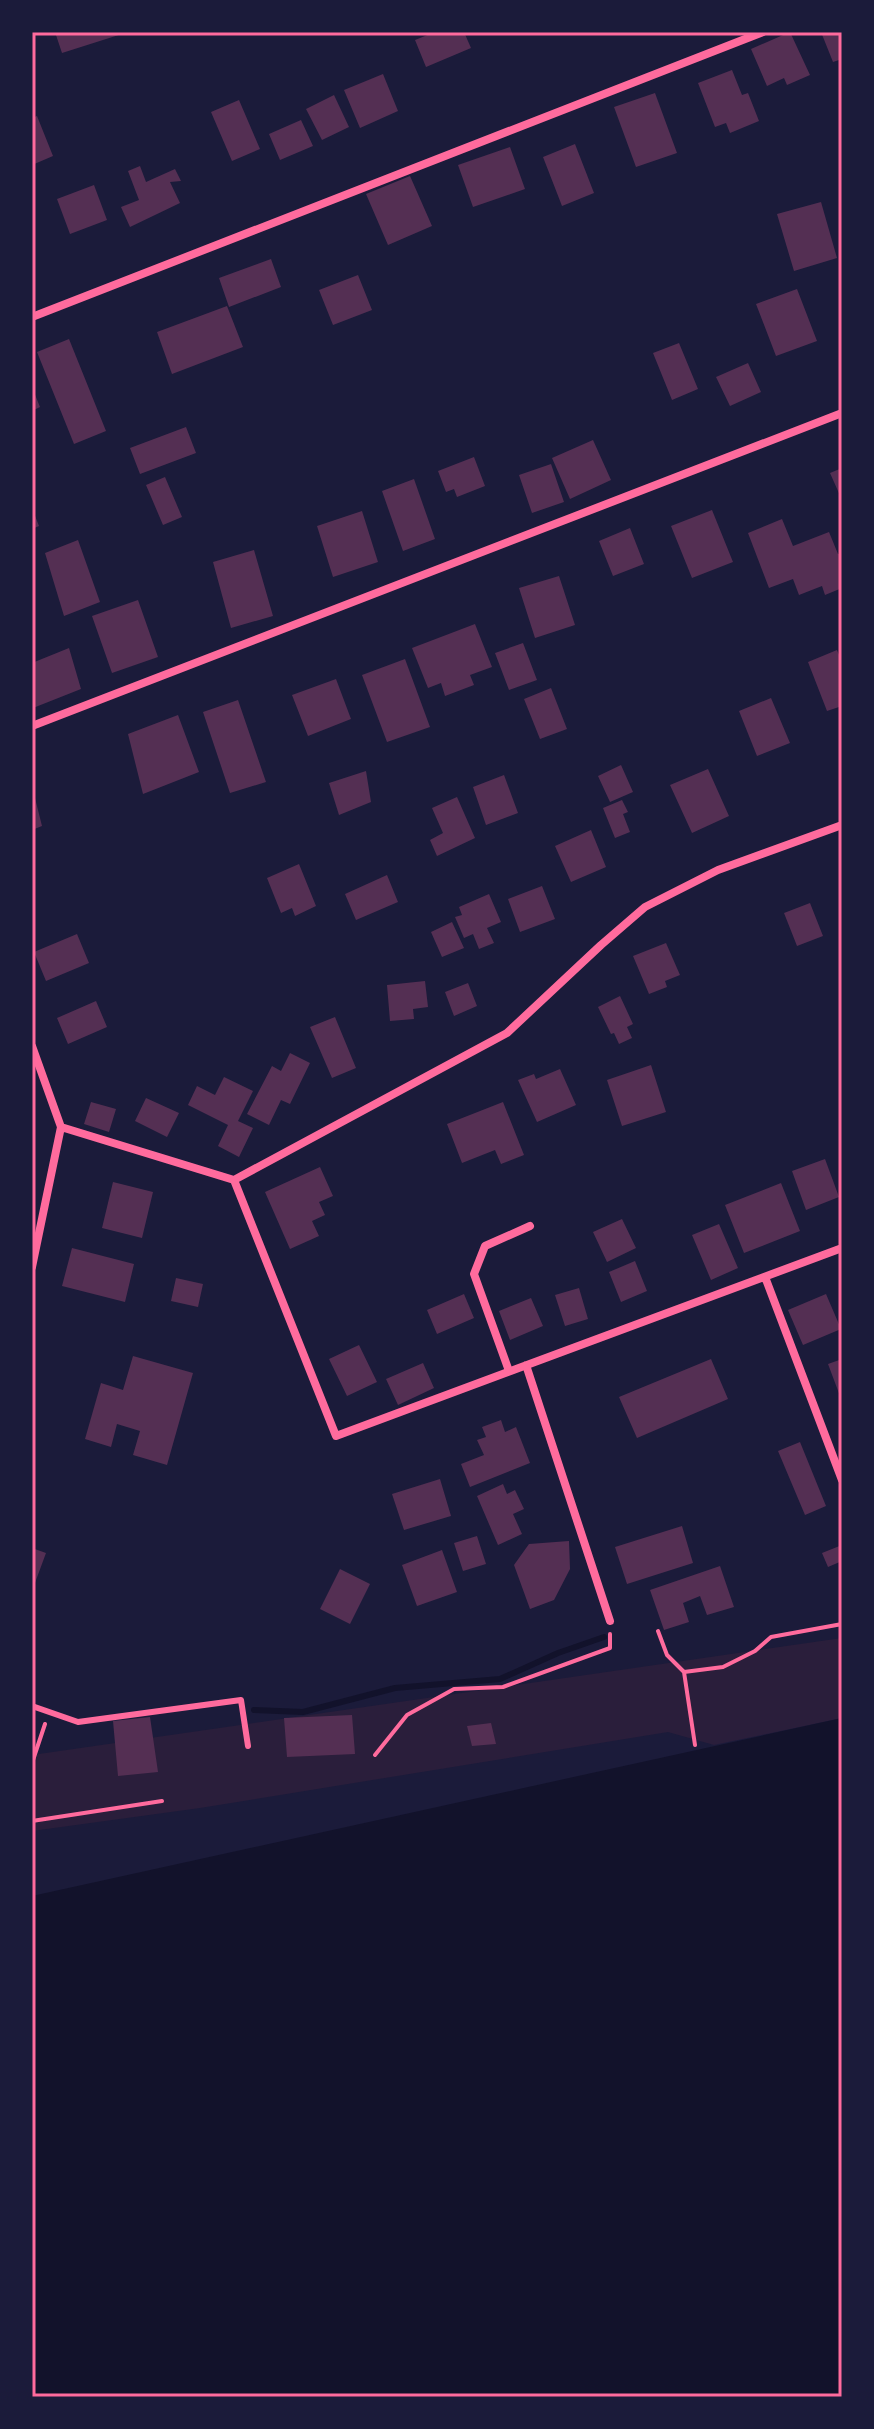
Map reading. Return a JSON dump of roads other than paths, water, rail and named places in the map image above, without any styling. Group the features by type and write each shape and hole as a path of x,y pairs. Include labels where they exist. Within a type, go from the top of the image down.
{"street":[{"path":"32,317 763,32"},
{"path":"32,726 842,413"},
{"path":"61,1127 234,1180 507,1033 645,907 718,870 842,825"},
{"path":"32,1046 61,1127 32,1267"},
{"path":"234,1180 336,1436 842,1248"},
{"path":"509,1371 474,1274 485,1246 530,1226"},
{"path":"765,1277 842,1480"},
{"path":"526,1365 610,1621"}],"lane":[{"path":"32,1706 78,1722 241,1700 248,1746"}],"waterway":[{"path":"254,1710 303,1712 395,1688 500,1679 604,1637"}]}
